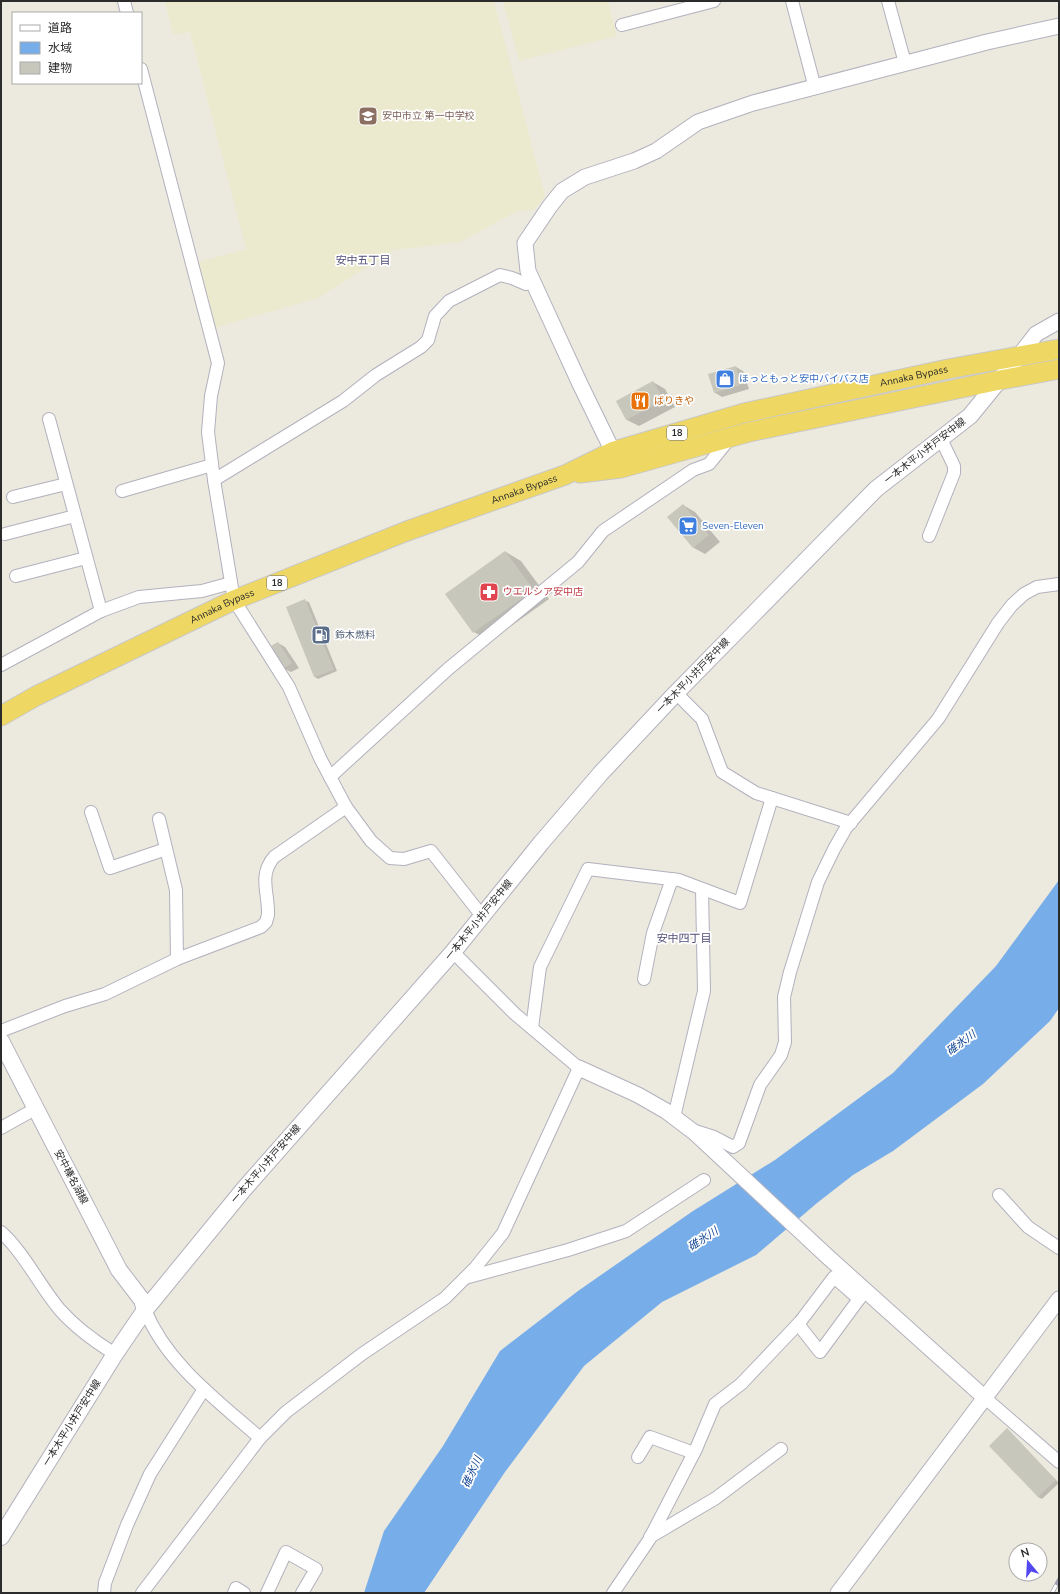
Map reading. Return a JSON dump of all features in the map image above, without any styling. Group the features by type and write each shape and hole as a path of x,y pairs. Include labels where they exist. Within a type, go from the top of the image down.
{"highway":[{"name":"Annaka Bypass","path":"617,460 744,413 943,370 1059,348"},
{"name":"Annaka Bypass","path":"1,716 232,592 564,475 617,460 1059,369"}],"main road":[{"name":"一本木平小井戸安中線","path":"1,1537 115,1354 145,1310 244,1189 453,952 541,843 601,773 676,693 876,489 970,416 1018,356"},
{"name":"安中榛名湖線","path":"1,1041 119,1270 142,1300 145,1310"}],"street":[{"path":"124,1 127,12"},
{"path":"622,25 714,1"},
{"path":"792,1 815,88"},
{"path":"888,1 905,63"},
{"path":"617,460 528,271 525,244 550,206 562,191 585,177 634,161 656,151 698,122 753,103 987,42 1059,26"},
{"path":"142,73 218,363 211,396 208,432 232,592 289,687 330,777 346,807 371,841 390,858 404,859 431,851 482,916"},
{"path":"214,480 343,401 376,375 421,346 428,340 435,316 449,301 500,275 526,284 533,281"},
{"path":"1018,356 1036,334 1059,321"},
{"path":"49,419 101,611"},
{"path":"330,777 448,669 578,562 603,531 693,470 708,464 731,437"},
{"path":"929,536 954,473 954,466 941,439"},
{"path":"122,491 212,465"},
{"path":"13,496 66,484"},
{"path":"5,534 75,516"},
{"path":"16,576 86,558"},
{"path":"690,1130 714,1137 733,1147 739,1143 760,1085 781,1055 785,1042 784,997 803,926 818,882 834,849 851,823 938,719 998,623 1012,605 1024,594 1037,587 1059,584"},
{"path":"1,666 101,611 139,597 202,591 232,592"},
{"path":"676,693 702,719 722,772 756,793 851,823"},
{"path":"532,1028 540,967 588,869 679,880 740,903 772,798"},
{"path":"1,1030 65,1006 105,994 177,959 261,927 266,922 268,915 264,872 268,864 274,857 346,807"},
{"path":"91,812 110,868 166,849"},
{"path":"158,819 176,890 177,959"},
{"path":"644,979 653,933 672,879"},
{"path":"674,1117 704,991 702,889"},
{"path":"453,952 532,1028 580,1068 638,1095 674,1117 690,1130 828,1257 862,1295"},
{"path":"142,1593 260,1438 286,1412 362,1354 445,1298 465,1278 503,1233 580,1068"},
{"path":"1,1128 35,1109"},
{"path":"465,1278 568,1250 626,1231 704,1180"},
{"path":"999,1195 1028,1227 1059,1248"},
{"path":"1,1232 13,1243 59,1309 82,1332 115,1354"},
{"path":"613,1593 650,1537 694,1453 715,1404 741,1384 798,1324 834,1277 862,1295 1059,1462"},
{"path":"798,1324 820,1352 862,1295"},
{"path":"838,1593 1059,1299"},
{"path":"145,1310 151,1325 171,1354 204,1388 260,1438"},
{"path":"104,1593 105,1583 126,1525 150,1474 204,1388"},
{"path":"638,1456 650,1437 694,1453"},
{"path":"650,1537 716,1498 781,1449"},
{"path":"267,1593 286,1552 316,1569 302,1593"},
{"path":"234,1593 236,1588 244,1593"}],"shaded area":[{"name":"安中市立 第一中学校","path":"165,1 494,1 545,196 534,210 516,212 460,242 394,250 318,298 213,328 195,263 246,249 190,32 173,35"},
{"path":"503,1 608,1 617,36 519,61"}],"water":[{"name":"碓氷川","path":"1059,880 1059,1008 1050,1021 983,1084 893,1151 853,1175 817,1203 756,1255 662,1302 584,1366 505,1472 424,1593 364,1593 384,1531 443,1446 500,1351 578,1291 693,1211 775,1160 893,1073 996,966"}],"building":[{"name":"ほっともっと安中バイパス店","path":"736,366 741,385 714,393 708,374"},
{"name":"ばりきや","path":"653,381 664,400 626,420 616,401"},
{"name":"Seven-Eleven","path":"683,504 709,535 693,548 667,517"},
{"name":"ウエルシア安中店","path":"505,551 534,590 473,633 445,594"},
{"path":"305,599 334,670 314,677 286,607"},
{"path":"278,642 292,663 283,669 269,647"},
{"path":"1007,1428 1056,1480 1038,1497 989,1446"}],"railway":[{"path":"1052,1593 1059,1580"}],"place":[{"name":"安中市立 第一中学校","path":"368,116"},
{"name":"ほっともっと安中バイパス店","path":"725,379"},
{"name":"ばりきや","path":"640,401"},
{"name":"Seven-Eleven","path":"688,526"},
{"name":"ウエルシア安中店","path":"489,592"},
{"name":"鈴木燃料","path":"321,635"}],"district":[{"name":"安中五丁目","path":"363,260"},
{"name":"安中四丁目","path":"684,938"}]}
